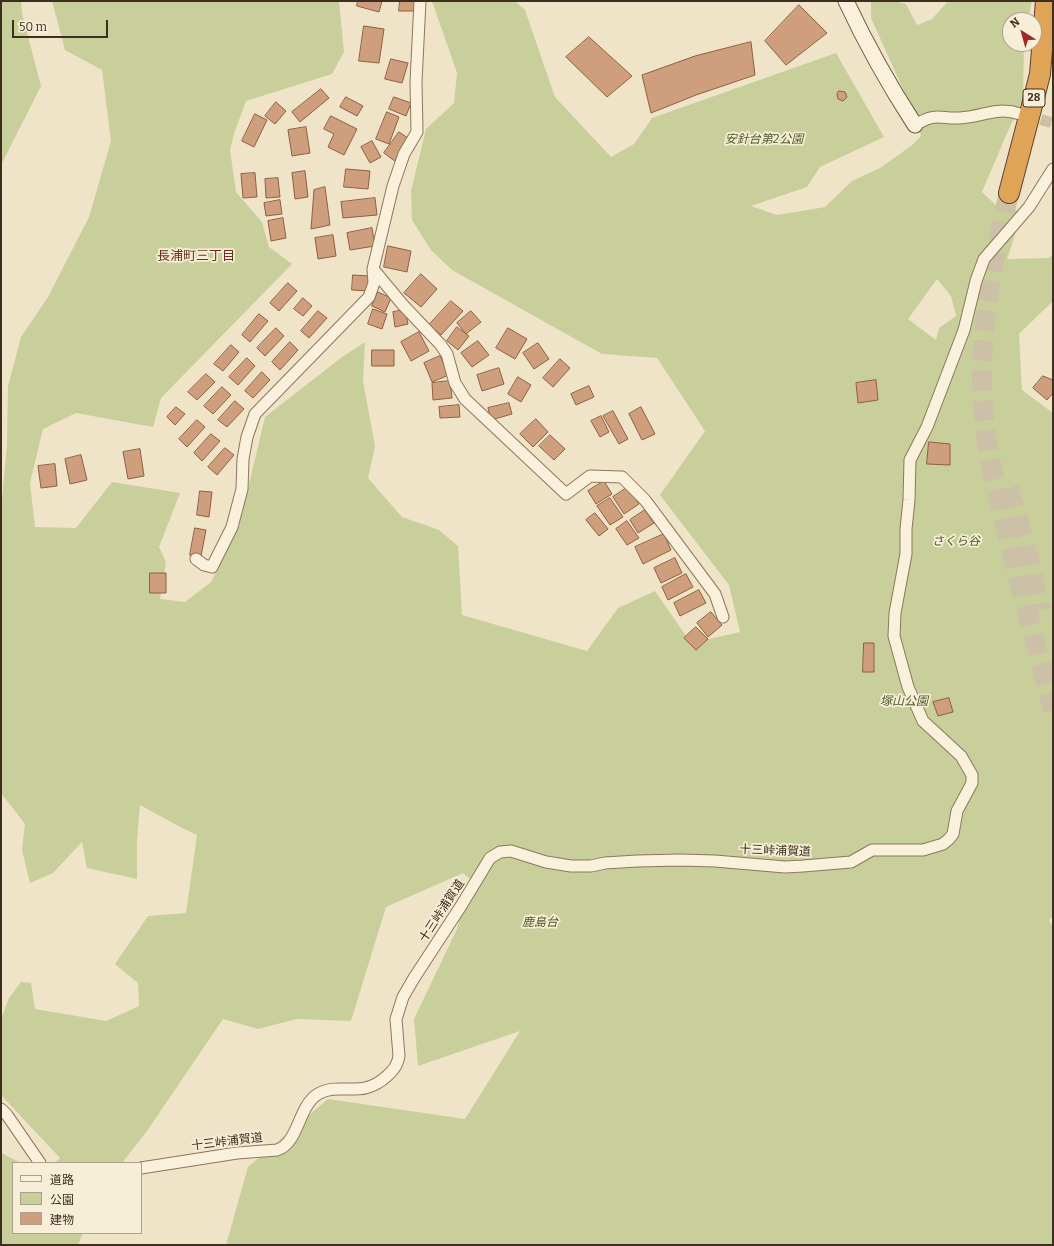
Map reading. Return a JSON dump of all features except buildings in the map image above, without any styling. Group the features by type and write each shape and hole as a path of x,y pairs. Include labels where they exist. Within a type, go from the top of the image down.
{"highway":[{"name":"28","path":"1046,1 1040,74 1013,194 1053,52"}],"street":[{"path":"196,559 204,565 212,567 232,527 242,489 243,459 247,437 255,414 370,297 374,283 374,269 393,186 404,154 417,132 416,82 420,1"},
{"path":"846,1 871,52 894,93 915,125 925,118 936,116 960,118 1004,110 1020,114"},
{"name":"十三峠浦賀道","path":"142,1168 237,1153 282,1148 289,1141 312,1098 318,1094 333,1090 367,1089 385,1079 393,1070 398,1061 399,1056 396,1019 403,997 490,858 500,852 511,851 546,862 571,866 591,866 604,863 637,861 687,860 791,867 846,863 856,860 872,850 923,850 943,844 949,839 953,834 956,811 972,783 972,775 961,756 923,721 908,687 894,636 895,613 906,554 910,460 927,427 964,330 976,281 984,259 1029,207 1053,169"},
{"path":"374,269 403,305 440,344 447,354 455,383 465,399 566,494 590,476 622,477 645,500 716,594 723,617"},
{"path":"1,1109 7,1115 39,1162"}],"green space":[{"path":"1,1 21,1 22,13 41,86 1,165"},
{"path":"52,1 339,1 344,52 332,74 246,101 230,150 236,192 262,222 269,247 292,264 161,398 153,427 76,413 43,429 30,483 35,527 76,528 112,482 180,493 159,547 166,562 160,599 185,602 211,582 239,526 265,417 342,357 365,342 363,381 375,446 368,478 402,517 439,530 458,546 462,615 587,651 618,608 655,591 691,643 740,632 729,585 660,495 705,431 657,358 602,354 452,270 431,250 412,220 411,191 426,129 454,103 457,73 432,1 515,1 525,10 555,97 611,157 634,144 652,118 836,53 884,137 820,167 807,187 751,206 777,215 825,207 852,181 880,168 911,146 921,136 907,98 871,18 871,1 895,1 906,4 917,25 932,19 948,1 1032,1 1030,12 1002,12 1002,52 1024,52 1023,98 982,192 999,208 1023,211 1007,259 1048,258 1053,255 1053,301 1019,334 1022,390 1053,413 1053,916 1049,920 1053,928 1053,1245 226,1245 248,1167 328,1099 465,1119 520,1031 418,1066 414,1019 457,929 470,879 463,873 386,907 351,1021 297,1019 258,1029 223,1019 147,1131 123,1162 56,1162 60,1158 1,1095 1,1019 9,998 21,982 31,983 35,1009 106,1021 139,1006 138,983 115,964 148,916 186,913 197,835 140,805 137,840 137,879 87,868 82,842 53,873 30,883 22,850 25,824 1,793 1,510 7,445 8,386 21,337 48,297 89,217 111,141 102,70 65,50","holes":["937,279 951,296 956,316 939,328 936,340 908,319"]},
{"path":"1,1153 19,1162 12,1162 12,1234 83,1234 78,1245 1,1245"}],"tunnel":[{"path":"1025,115 1053,123"},
{"path":"1009,193 998,240 986,312 982,360 983,403 990,461 1053,710"},
{"path":"1009,488 1025,543 1041,610"}],"district":[{"name":"長浦町三丁目","path":"196,256"}],"park label":[{"name":"安針台第2公園","path":"764,140"},
{"name":"さくら谷","path":"956,542"},
{"name":"塚山公園","path":"904,702"},
{"name":"鹿島台","path":"540,923"}]}
